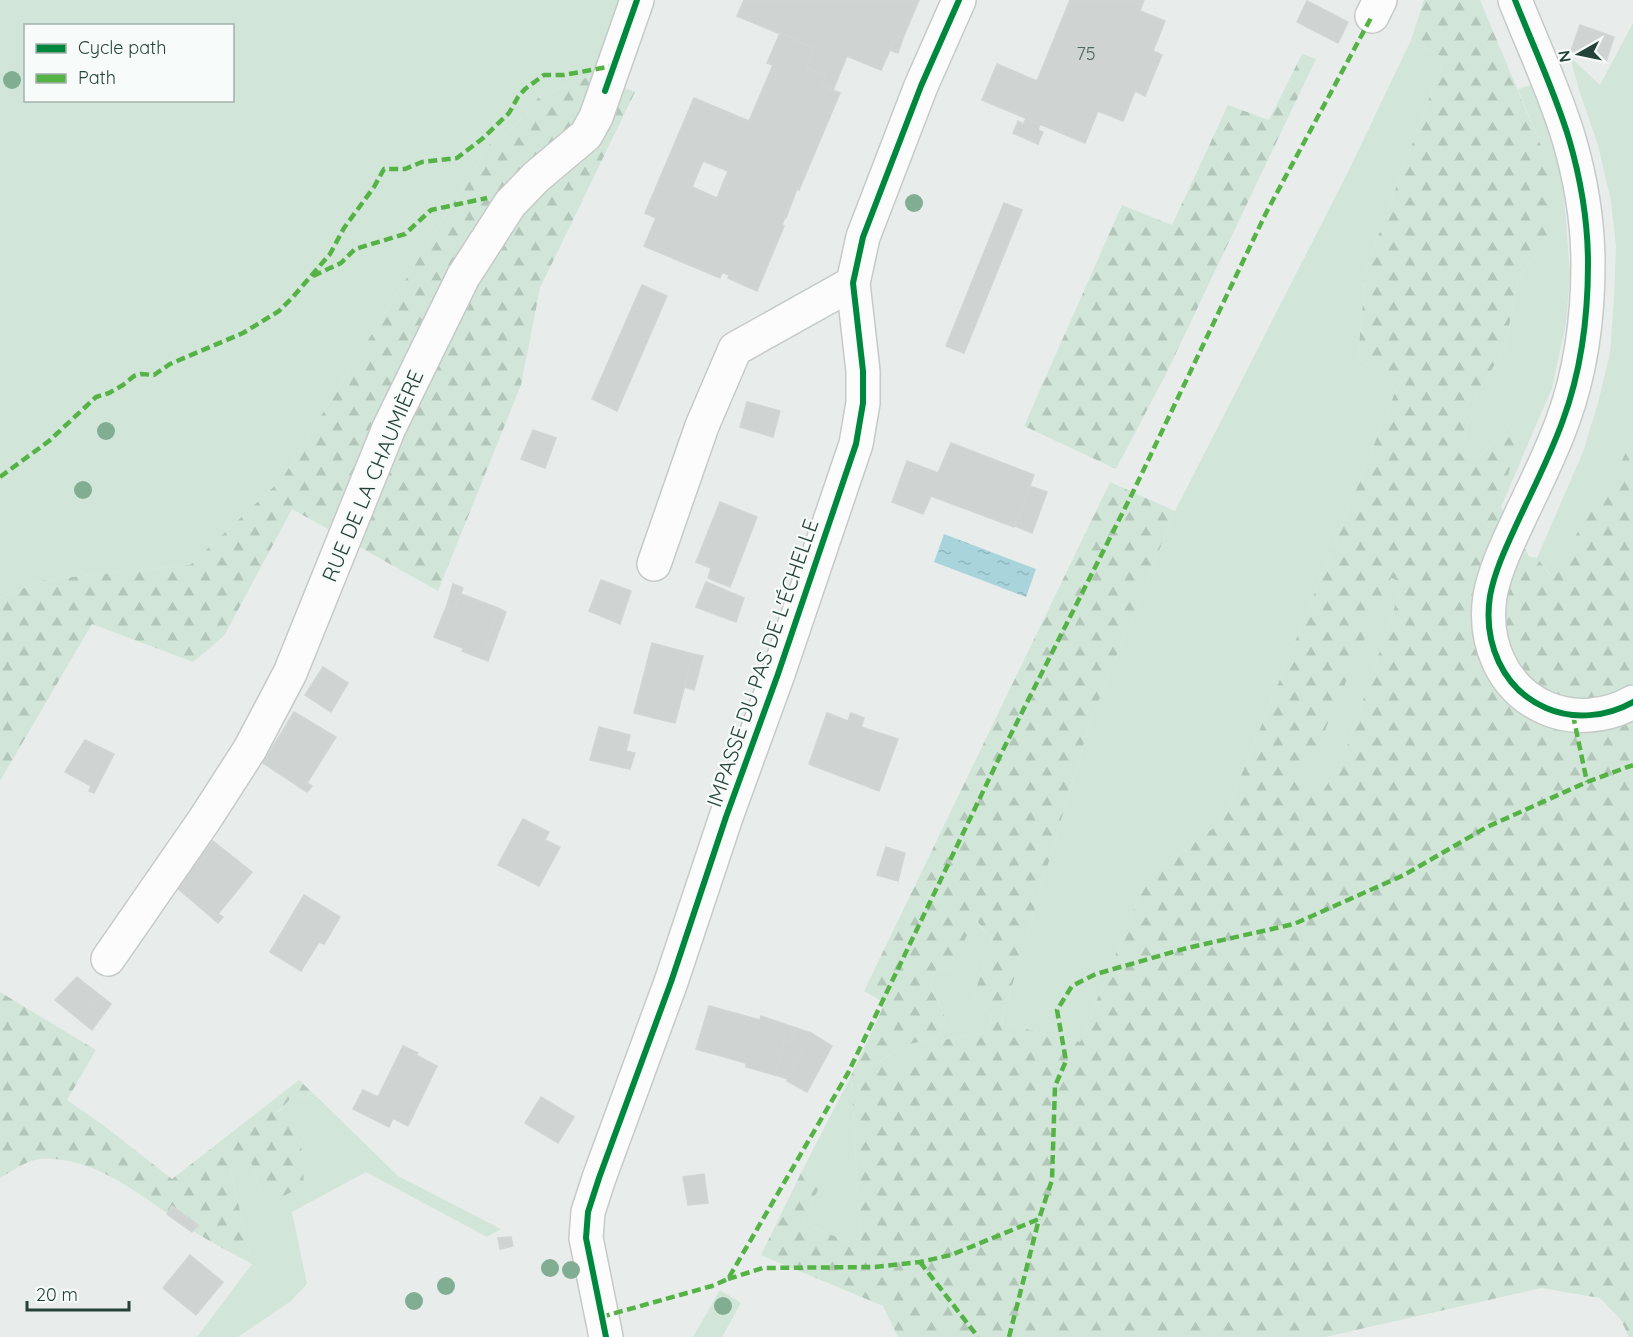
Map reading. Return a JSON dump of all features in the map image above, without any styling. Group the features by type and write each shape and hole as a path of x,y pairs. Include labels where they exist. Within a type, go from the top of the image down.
{"street":[{"name":"RUE DE LA CHAUMIÈRE","path":"108,959 205,819 250,749 290,674 390,428 463,277 510,204 536,177 586,135 596,117 637,0"},
{"name":"IMPASSE DU PAS DE L'ÉCHELLE","path":"606,1337 586,1238 588,1212 671,982 856,444 863,403 863,371 853,283 863,237 921,86 959,0"},
{"path":"1515,0 1569,138 1587,231 1587,295 1580,360 1570,400 1551,450 1509,540 1496,574 1491,595 1489,627 1498,664 1511,683 1528,698 1549,710 1592,716 1623,708 1633,702"},
{"path":"654,564 702,426 735,350 853,283"}],"green space":[{"path":"0,0 622,0 593,75 539,97 511,130 489,145 282,479 190,565 44,580 0,598"},
{"path":"1424,0 1480,0 1544,153 1552,194 1550,234 1518,279 1505,347 1478,393 1459,453 1476,460 1512,422 1519,427 1501,507 1529,556 1537,558 1551,576 1633,438 1633,1337 1629,1337 1621,1320 1600,1298 1541,1288 1325,1337 898,1337 883,1306 761,1255 802,1171 821,1183 803,1222 861,1248 851,1076 885,1003 864,991 1110,482 1175,511 1090,722 1001,1023 1080,1042 1147,877 1223,821 1396,390 1358,357 1366,269 1444,58 1411,40","holes":["1391,578 1403,583 1341,764 1319,797 1299,790","975,919 992,939 974,995 992,1018 988,1033 942,1040 918,1061 875,1065 902,1046 939,1037 945,1017 930,983 937,969 950,970"]},
{"path":"1633,23 1633,438 1552,576 1537,558 1583,452 1598,403 1610,353 1616,246 1611,201 1598,145 1570,57 1600,85"},
{"path":"1411,40 1444,58 1366,269 1358,357 1396,390 1223,821 1147,877 1080,1042 1001,1023 1090,722 1175,511 1348,172"},
{"path":"1302,54 1316,59 1165,376 1116,469 1024,426 1122,205 1172,225 1228,105 1269,120"},
{"path":"593,75 635,92 540,288 521,385 438,591 292,509 224,636 193,662 92,624 0,781 0,598 44,580 190,565 282,479 489,145 511,130 539,97"},
{"path":"1531,85 1549,131 1563,181 1570,274 1566,324 1552,388 1501,507 1518,427 1511,423 1476,460 1459,453 1478,393 1505,347 1518,279 1550,234 1544,153 1518,89"},
{"path":"1390,578 1403,583 1341,764 1319,798 1298,790"},
{"path":"974,919 992,939 974,995 992,1018 988,1033 942,1040 918,1061 874,1066 902,1046 939,1037 945,1017 930,983 937,969 950,970"},
{"path":"0,992 96,1050 67,1100 172,1179 299,1080 320,1100 294,1095 278,1112 301,1144 304,1185 273,1202 263,1199 249,1156 231,1171 252,1264 196,1233 123,1184 83,1165 62,1160 41,1159 30,1161 0,1178"},
{"path":"851,1076 861,1248 803,1222 821,1183 802,1171"},
{"path":"294,1095 320,1100 398,1176 501,1229 487,1237 366,1172 292,1212 307,1284 291,1301 238,1337 197,1337 252,1264 231,1171 249,1156 263,1199 301,1144 278,1113"},
{"path":"720,1290 741,1303 722,1337 693,1337"}],"water":[{"path":"944,534 1036,569 1026,597 934,562"}],"building":[{"path":"744,0 919,0 903,38 897,35 881,70 847,56 833,90 821,85 825,75 806,68 814,48 737,16"},
{"path":"1070,0 1144,0 1140,11 1165,21 1153,51 1162,55 1145,96 1135,91 1123,121 1098,111 1085,143 982,100 997,64 1037,81"},
{"path":"1307,1 1348,22 1338,43 1297,22"},
{"path":"1580,25 1614,37 1606,62 1571,51"},
{"path":"780,33 814,48 806,68 825,75 821,85 840,93 799,190 797,189 785,217 782,225 784,226 757,291 728,278 729,275 722,272 720,278 644,246 656,218 645,213 694,98 749,121 773,65 767,63","holes":["703,161 728,171 717,198 692,187"]},
{"path":"897,35 903,38 898,53 890,50"},
{"path":"1026,119 1040,125 1038,130 1043,132 1038,144 1013,133 1018,121 1023,124"},
{"path":"1004,203 1022,210 964,353 946,346"},
{"path":"642,285 667,296 617,411 592,399"},
{"path":"747,402 780,411 773,437 740,427"},
{"path":"533,430 556,438 545,468 521,459"},
{"path":"951,443 1034,475 1014,527 931,496 923,514 892,502 907,461 938,473"},
{"path":"1030,486 1047,492 1032,533 1015,526"},
{"path":"720,502 757,517 730,587 708,578 711,568 696,562"},
{"path":"601,580 631,591 620,624 589,611"},
{"path":"706,582 744,598 736,622 696,607"},
{"path":"453,584 463,588 455,608 447,605"},
{"path":"461,594 498,608 486,643 493,647 488,661 434,637 447,605 455,608"},
{"path":"498,608 506,612 493,647 486,643"},
{"path":"652,643 693,654 675,723 634,713"},
{"path":"693,654 703,656 694,690 685,687"},
{"path":"323,667 348,683 331,712 305,695"},
{"path":"294,712 336,737 307,783 312,786 307,792 263,763"},
{"path":"827,713 848,721 851,713 864,718 861,727 898,739 879,791 809,764"},
{"path":"599,727 630,735 626,751 635,753 630,769 590,760"},
{"path":"85,740 114,754 94,793 89,791 91,786 65,772"},
{"path":"523,819 549,832 545,840 560,847 539,886 498,865"},
{"path":"213,841 252,872 218,914 223,917 218,923 176,887"},
{"path":"886,847 905,853 898,881 877,875"},
{"path":"304,895 340,917 324,944 319,942 301,971 270,952"},
{"path":"77,977 101,996 81,1021 55,1000"},
{"path":"101,996 111,1004 92,1030 81,1021"},
{"path":"709,1006 760,1020 761,1016 796,1028 790,1041 785,1040 775,1075 746,1067 746,1063 696,1049"},
{"path":"796,1028 811,1033 788,1079 775,1075 785,1040 790,1041"},
{"path":"811,1033 832,1046 807,1092 787,1081"},
{"path":"403,1046 437,1066 408,1126 393,1118 389,1127 353,1109 363,1090 378,1097"},
{"path":"541,1097 574,1117 558,1143 525,1123"},
{"path":"704,1174 708,1203 688,1205 683,1177"},
{"path":"172,1206 198,1225 192,1232 167,1214"},
{"path":"511,1237 513,1246 500,1249 498,1238"},
{"path":"190,1255 223,1282 196,1315 163,1288"}],"marked path":[{"path":"601,1317 712,1286 728,1279 848,1073 1002,752 1133,492 1266,213 1372,16"},
{"path":"0,477 49,441 96,397 109,393 134,376 154,375 170,364 243,333 279,311 330,254 344,228 374,187 384,169 405,169 422,162 457,158 482,139 509,113 525,89 544,75 564,75 613,66"},
{"path":"313,276 341,263 355,249 405,234 431,210 487,198"},
{"path":"1573,715 1587,782"},
{"path":"728,1279 763,1268 875,1267 920,1262 951,1255 1039,1219 1052,1180 1055,1086 1066,1061 1057,1010 1072,986 1096,974 1187,948 1294,924 1404,875 1487,827 1587,782 1633,765"},
{"path":"1009,1337 1039,1219"},
{"path":"920,1262 978,1337"}],"cycle path":[{"path":"605,91 637,0"},
{"path":"606,1337 586,1238 588,1212 671,982 856,444 863,403 863,371 853,283 863,237 921,86 959,0"},
{"path":"1515,0 1557,104 1573,154 1585,217 1588,284 1579,363 1569,401 1553,445 1498,566 1490,596 1490,630 1493,647 1507,676 1531,700 1546,708 1567,714 1590,715 1612,711 1633,702"}]}
